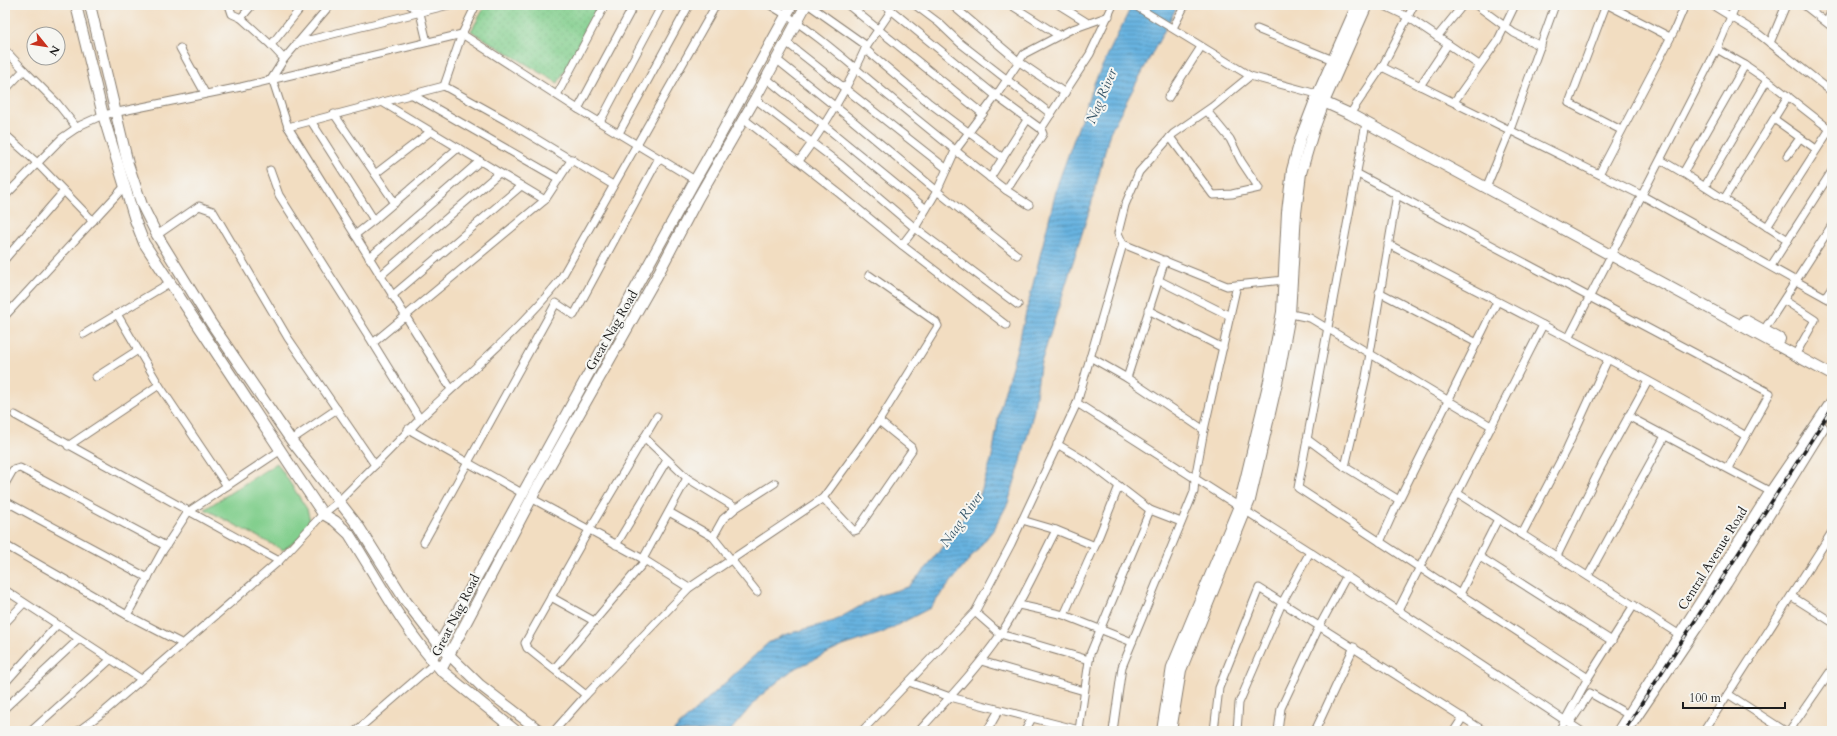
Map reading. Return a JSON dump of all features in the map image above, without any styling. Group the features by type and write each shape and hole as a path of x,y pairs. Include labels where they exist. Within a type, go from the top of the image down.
{"main road":[{"path":"76,5 103,115 144,243 323,514 335,521 349,534 415,638 436,664 516,731"},
{"path":"90,5 128,164 142,205 157,235 211,323 291,440 359,527 405,600 440,646 480,685 540,731"},
{"name":"Great Nag Road","path":"436,664 440,646 522,493 695,180 736,110 763,54 792,5"},
{"name":"Great Nag Road","path":"436,664 449,656 462,628 532,498 657,276 705,186 744,119 806,5"},
{"path":"1171,731 1181,670 1243,509 1279,374 1301,173 1314,129 1319,97 1357,5"},
{"path":"1286,313 1284,280 1287,212 1292,170 1301,136 1319,97 1367,5"},
{"path":"1319,97 1352,111 1487,186"},
{"path":"1319,97 1613,253 1764,330 1832,368"},
{"path":"695,180 705,186"},
{"path":"1613,253 1832,375"},
{"name":"Central Avenue Road","path":"1619,731 1771,492 1832,402"},
{"path":"1627,731 1726,583 1832,412"},
{"path":"522,493 532,498"},
{"path":"1162,731 1172,667 1243,509"}],"street":[{"path":"229,5 232,14 241,18 284,59"},
{"path":"241,18 252,5"},
{"path":"270,46 303,5"},
{"path":"272,78 296,43 330,5"},
{"path":"410,5 425,10"},
{"path":"296,43 449,5"},
{"path":"444,86 462,34 476,5"},
{"path":"558,95 605,5"},
{"path":"578,109 634,5"},
{"path":"600,122 662,5"},
{"path":"619,133 689,5"},
{"path":"78,731 141,680 279,561 323,514 338,502 375,465 408,429 489,355 547,296 560,280 716,5"},
{"path":"770,5 786,14 856,68 955,151 1006,190 1029,205"},
{"path":"809,5 866,48 928,102 1003,158"},
{"path":"848,5 983,114"},
{"path":"885,5 996,96 1041,129 1043,134 1006,190"},
{"path":"915,5 940,23 960,43 1051,114"},
{"path":"952,5 1018,61 1065,93"},
{"path":"1011,5 1058,35"},
{"path":"1059,5 1088,23"},
{"path":"1041,129 1090,54 1113,5"},
{"path":"1134,5 1250,76 1319,97"},
{"path":"1171,27 1185,5"},
{"path":"1383,5 1408,17 1478,65"},
{"path":"1352,111 1382,67 1414,5"},
{"path":"1437,37 1463,5"},
{"path":"1476,5 1505,27 1540,46"},
{"path":"1454,102 1478,65 1498,40 1515,5"},
{"path":"1487,186 1510,130 1555,5"},
{"path":"1622,130 1569,103 1607,5 1670,38"},
{"path":"1599,174 1670,38 1685,5"},
{"path":"1712,5 1770,43 1832,92"},
{"path":"1569,337 1643,196 1717,49 1736,5"},
{"path":"1770,43 1786,5"},
{"path":"1804,5 1829,25 1832,9"},
{"path":"425,10 427,42"},
{"path":"799,161 823,126 846,88 877,29 891,11"},
{"path":"902,245 915,228 937,192 955,151 996,96 1024,54 1058,35 1109,16"},
{"path":"1257,29 1333,60"},
{"path":"5,196 36,162 62,138 77,128 103,115 240,87 272,78 462,34 578,109 695,180"},
{"path":"786,42 947,169"},
{"path":"1420,86 1448,44"},
{"path":"1168,98 1201,47"},
{"path":"180,48 205,93"},
{"path":"1717,49 1767,80 1831,130 1816,149 1767,226"},
{"path":"5,50 57,103 77,128"},
{"path":"776,59 835,106 937,192 1017,255"},
{"path":"1683,173 1745,65"},
{"path":"1382,67 1643,196 1772,266 1832,301"},
{"path":"5,90 24,70"},
{"path":"862,731 975,612 1022,520 1077,403 1123,244 1118,233 1125,205 1139,172 1170,137 1250,76"},
{"path":"272,78 288,127 451,389"},
{"path":"766,78 926,209"},
{"path":"1705,186 1767,80"},
{"path":"288,127 444,86 614,185"},
{"path":"411,94 558,180"},
{"path":"1724,199 1788,96"},
{"path":"755,99 812,143 915,228 1018,306"},
{"path":"382,102 545,200"},
{"path":"1170,137 1213,195 1232,194 1259,188 1241,161 1230,139 1206,111"},
{"path":"334,114 395,203"},
{"path":"744,119 799,161 902,245 1006,325"},
{"path":"1774,119 1816,149"},
{"path":"990,178 1027,120"},
{"path":"311,121 374,220"},
{"path":"1366,123 1298,488 1588,678"},
{"path":"375,174 430,132"},
{"path":"5,137 6,135 36,162 93,221"},
{"path":"1787,156 1800,138"},
{"path":"355,235 395,203 458,148"},
{"path":"547,296 574,315 659,158"},
{"path":"373,343 545,200 572,160"},
{"path":"1661,160 1705,186 1788,240"},
{"path":"369,258 480,161"},
{"path":"270,170 279,194 420,419"},
{"path":"1772,266 1832,171"},
{"path":"380,276 499,173"},
{"path":"1356,173 1770,393 1728,468"},
{"path":"5,316 125,186"},
{"path":"392,296 521,186"},
{"path":"5,259 64,191"},
{"path":"1345,467 1369,354 1397,194"},
{"path":"157,235 199,206 213,211 288,338 375,465"},
{"path":"1764,330 1832,224"},
{"path":"1123,244 1227,286 1284,280"},
{"path":"1388,244 1543,326 1569,337 1746,436"},
{"path":"1127,378 1165,260"},
{"path":"554,731 586,695 690,588 823,498 879,421 938,326 936,322 869,275"},
{"path":"1158,280 1230,316"},
{"path":"84,334 171,282"},
{"path":"1113,731 1122,667 1194,492 1204,430 1237,285"},
{"path":"1825,297 1832,286"},
{"path":"1379,292 1477,343"},
{"path":"1784,300 1815,320 1798,350"},
{"path":"1380,542 1399,500 1498,302"},
{"path":"424,542 556,303"},
{"path":"1148,310 1223,348"},
{"path":"1286,313 1310,318 1492,426"},
{"path":"117,314 159,385 227,486"},
{"path":"1398,610 1543,326"},
{"path":"96,377 138,350"},
{"path":"1090,357 1127,378 1204,430"},
{"path":"1522,534 1567,448 1608,359"},
{"path":"1557,556 1628,416 1648,381"},
{"path":"68,446 159,385"},
{"path":"1077,403 1310,552 1581,731"},
{"path":"291,440 337,409"},
{"path":"15,415 68,446 279,561"},
{"path":"586,695 527,648 525,644 589,530 658,416"},
{"path":"1628,416 1771,492"},
{"path":"823,498 854,531 857,530 912,450 911,446 879,421"},
{"path":"408,429 468,461 522,493"},
{"path":"1588,576 1665,436"},
{"path":"644,437 687,478 736,508"},
{"path":"1307,438 1345,467 1399,500"},
{"path":"1057,444 1089,463 1150,510 1182,522"},
{"path":"127,615 166,546 188,512 281,450"},
{"path":"616,545 667,460"},
{"path":"5,484 13,470 20,468 166,546"},
{"path":"554,670 644,560 687,478"},
{"path":"713,536 723,519 736,508 774,483"},
{"path":"1064,615 1095,546 1119,486"},
{"path":"1457,493 1680,634"},
{"path":"532,498 644,560 690,588"},
{"path":"5,501 148,578"},
{"path":"909,682 950,697 1069,729 1081,730 1084,691 1089,660 1100,629 1150,510"},
{"path":"669,512 713,536 757,592"},
{"path":"1460,594 1498,519"},
{"path":"1022,520 1056,530 1095,546"},
{"path":"919,731 981,661 1000,634 1019,605 1056,530"},
{"path":"1704,731 1832,532"},
{"path":"5,545 127,615 183,644"},
{"path":"1237,731 1240,703 1282,603 1310,552"},
{"path":"1480,557 1612,641"},
{"path":"1278,731 1281,708 1319,626 1346,577"},
{"path":"1214,731 1219,688 1259,588 1484,731"},
{"path":"5,590 141,680"},
{"path":"1791,596 1832,622"},
{"path":"551,597 594,621"},
{"path":"5,623 24,603"},
{"path":"1019,605 1064,615 1132,642"},
{"path":"1568,722 1588,678 1634,605"},
{"path":"975,612 1000,634 1089,660"},
{"path":"5,683 57,625"},
{"path":"5,708 79,639"},
{"path":"1315,731 1354,648"},
{"path":"31,731 110,660"},
{"path":"981,661 1084,691"},
{"path":"356,731 436,664"},
{"path":"1789,731 1832,669"},
{"path":"1559,731 1568,722 1590,693 1629,715"},
{"path":"1728,694 1785,731"},
{"path":"987,731 999,710"},
{"path":"1454,731 1463,717"},
{"path":"1025,731 1032,718"}],"green space":[{"path":"486,5 601,5 558,83 471,31"},
{"path":"277,463 307,509 310,520 305,534 283,550 205,509"}],"water":[{"name":"Nag River","path":"1132,5 1178,5 1110,132 1091,205 1040,366 1034,410 1021,461 1008,503 994,529 930,608 882,633 843,646 792,670 759,697 730,731 673,731 768,643 784,635 834,621 880,595 908,587 929,565 980,495 992,457 1000,408 1018,345 1058,183 1095,81"}],"railway":[{"path":"1624,731 1832,408"}],"water label":[{"name":"Naag River","path":"961,519"}]}
